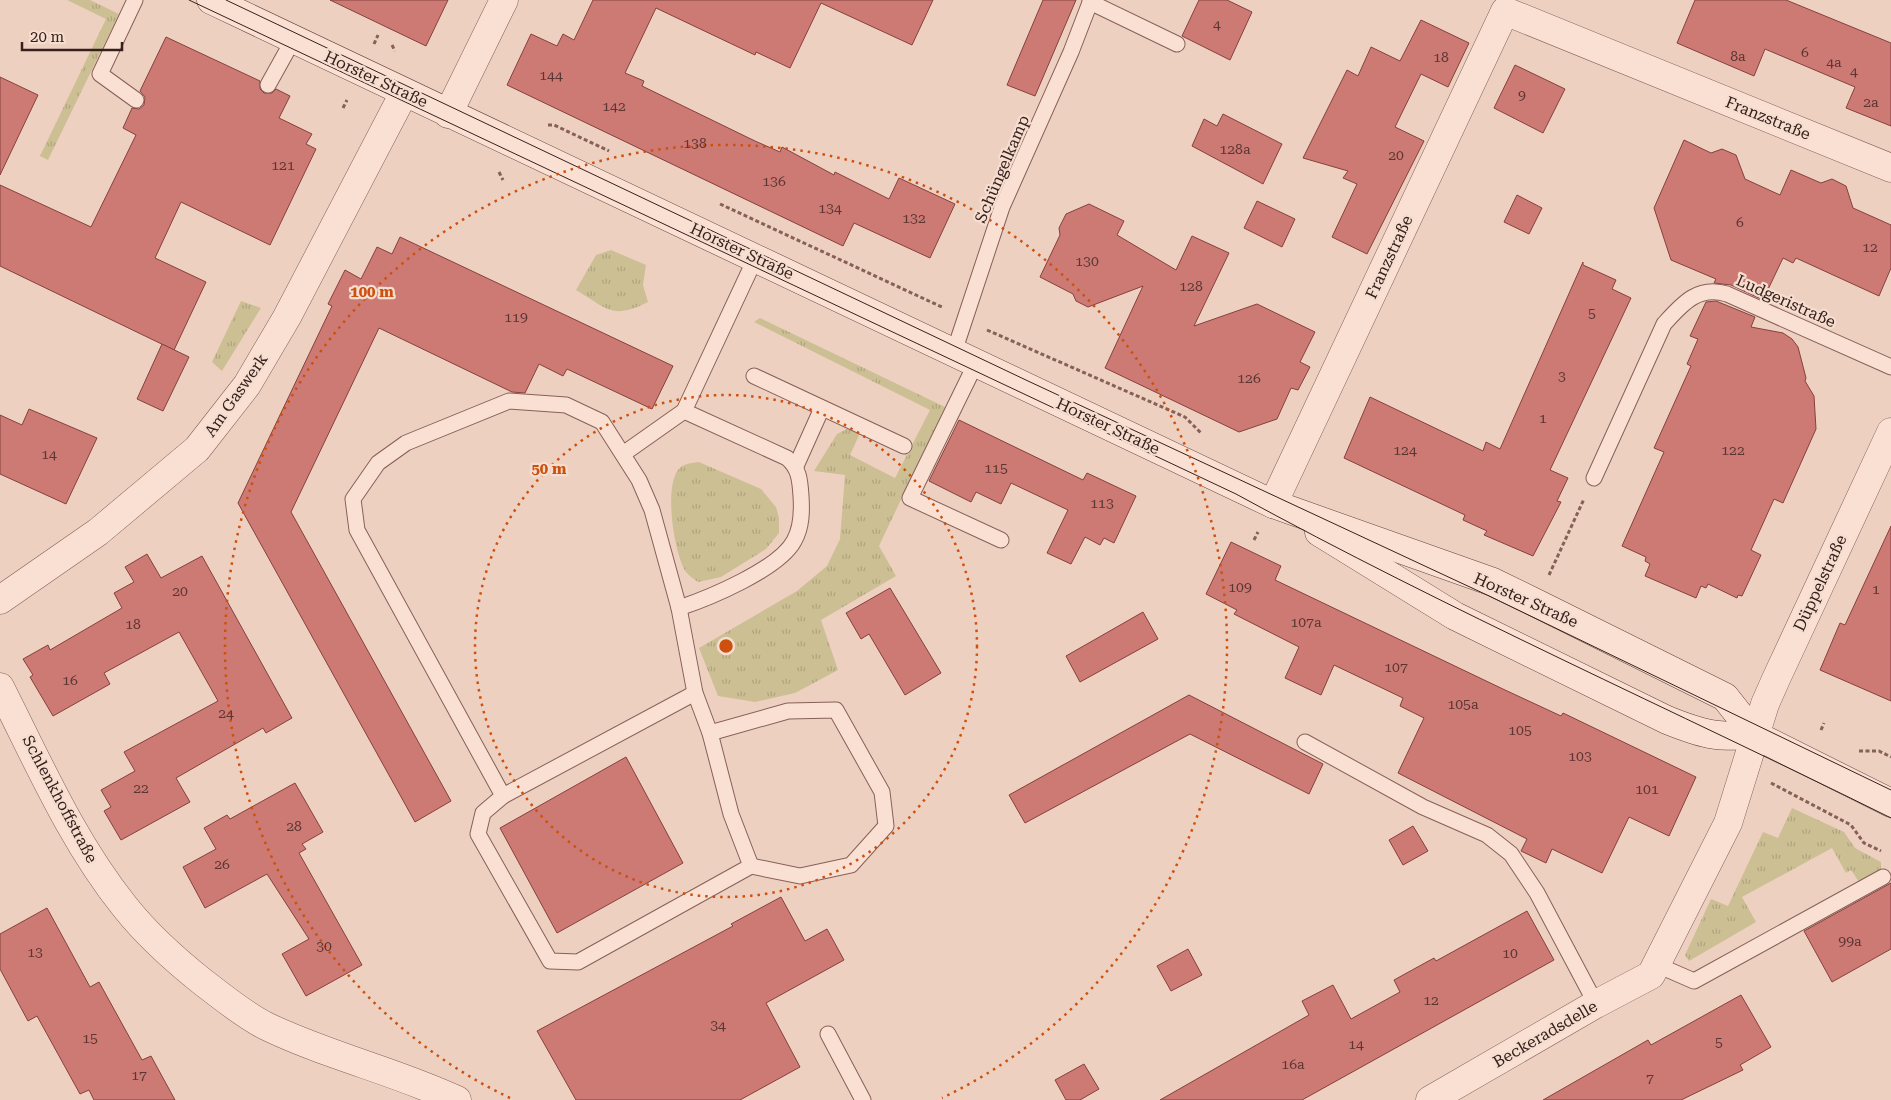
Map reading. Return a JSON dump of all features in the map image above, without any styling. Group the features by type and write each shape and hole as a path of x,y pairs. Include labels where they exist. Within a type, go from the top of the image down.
{"street":[{"name":"Horster Straße","path":"211,0 1273,504 1493,582 1725,697 1755,735 1891,803"},
{"path":"448,114 504,0"},
{"name":"Franzstraße","path":"1273,504 1508,6 1891,168"},
{"name":"Am Gaswerk","path":"0,600 98,532 197,449 247,385 287,317 404,93"},
{"name":"Düppelstraße","path":"1755,735 1782,663 1891,432"},
{"name":"Horster Straße","path":"1273,504 1455,616 1667,720 1702,734 1722,737 1755,735"},
{"name":"Schlenkhoffstraße","path":"0,686 78,839 125,908 170,956 226,1000 265,1025 307,1044 428,1086 457,1100"},
{"name":"Beckeradsdelle","path":"1430,1100 1596,1004 1651,975 1728,823 1755,735"}],"lane":[{"path":"135,0 100,74 136,100"},
{"name":"Schüngelkamp","path":"1002,540 910,498 965,357 965,319 1002,207 1071,52 1090,1 1177,44"},
{"path":"268,85 293,40"},
{"path":"623,454 684,411 756,257"},
{"name":"Ludgeristraße","path":"1594,478 1664,324 1680,306 1692,297 1704,292 1717,291 1727,294 1891,367"},
{"path":"754,376 904,446"},
{"path":"503,796 357,530 353,499 378,463 406,443 509,401 566,405 602,422 639,480 652,510 679,608 695,693 710,733 731,814 751,866"},
{"path":"796,466 822,408"},
{"path":"679,608 700,602 780,559 794,541 801,522 800,483 796,466 787,458 684,411"},
{"path":"695,693 503,796 483,813 478,834 550,961 578,962 751,866 800,876 851,865 886,826 882,792 836,710 788,711 710,733"},
{"path":"1305,742 1423,807 1487,835 1510,854 1538,893 1596,1004"},
{"path":"1655,964 1694,981 1883,877"},
{"path":"828,1034 863,1100"}],"path":[{"path":"343,108 347,100"},
{"path":"554,125 615,154"},
{"path":"712,200 1032,351 1144,397 1184,416 1203,436"},
{"path":"1548,577 1579,508"},
{"path":"1821,730 1824,723"},
{"path":"1879,751 1891,757"},
{"path":"1794,789 1792,795 1851,825 1864,842 1884,852"}],"green space":[{"path":"67,0 90,0 119,14 48,160 40,156 106,19"},
{"path":"611,250 646,265 643,285 648,302 626,310 610,310 576,290 596,255"},
{"path":"241,301 261,308 222,371 212,362"},
{"path":"760,318 945,407 879,546 896,576 821,620 838,670 795,693 755,702 718,696 699,648 797,591 827,566 840,539 845,475 814,471 837,434 849,428 861,431 850,455 895,478 930,410 754,322"},
{"path":"699,462 761,489 776,507 779,518 779,533 766,549 721,577 698,582 687,573 682,563 675,537 671,505 674,479 678,470 685,465"},
{"path":"1792,808 1844,832 1855,848 1881,862 1881,869 1859,882 1851,870 1846,873 1832,848 1742,897 1756,922 1689,961 1685,955 1711,899 1728,906 1763,832 1778,838"}],"building":[{"path":"330,0 448,0 426,46"},
{"path":"593,0 933,0 912,45 821,3 790,68 756,52 755,55 656,8 625,73 644,81 642,86 755,141 780,152 782,147 834,175 835,172 889,199 899,178 955,204 930,258 854,223 843,246 507,85 531,34 557,46 563,34 574,40"},
{"path":"1043,0 1076,0 1035,96 1007,85"},
{"path":"1199,0 1227,0 1252,12 1230,60 1182,36"},
{"path":"1695,0 1786,0 1891,43 1891,126 1846,108 1855,87 1765,49 1754,76 1677,43"},
{"path":"1421,20 1469,43 1448,87 1421,74 1395,127 1424,141 1367,254 1332,237 1357,184 1343,178 1348,171 1303,158 1347,70 1358,76 1371,47 1400,61"},
{"path":"166,37 260,81 260,89 264,93 272,93 276,89 290,96 279,118 312,134 306,144 316,149 270,245 181,202 155,258 206,282 174,350 0,266 0,185 91,227 136,135 123,128 132,108 139,109 144,105 145,97 140,91"},
{"path":"1515,65 1565,89 1543,133 1494,108"},
{"path":"0,77 38,95 0,175"},
{"path":"1223,114 1282,144 1263,184 1192,146 1204,119 1217,126"},
{"path":"1684,140 1711,153 1722,149 1736,155 1745,179 1780,195 1791,170 1821,183 1832,179 1846,186 1853,208 1891,225 1891,268 1879,296 1796,258 1793,263 1783,258 1763,300 1731,285 1714,283 1716,279 1671,260 1654,208"},
{"path":"1517,195 1542,208 1529,234 1504,222"},
{"path":"1257,201 1295,219 1282,247 1244,228"},
{"path":"1089,204 1124,221 1117,235 1176,270 1192,236 1229,253 1194,326 1257,304 1315,332 1300,362 1310,367 1298,390 1291,388 1277,419 1239,432 1105,368 1143,286 1088,307 1076,301 1073,294 1040,277 1060,235 1059,228 1066,214"},
{"path":"400,237 673,366 652,409 567,369 563,376 539,364 525,393 512,392 379,328 291,512 451,801 415,822 238,503 332,306 328,304 345,270 361,279 377,247 392,254"},
{"path":"1583,262 1583,265 1616,280 1612,289 1631,298 1550,470 1568,478 1557,501 1561,502 1533,556 1484,535 1487,531 1463,520 1465,515 1344,458 1370,397 1483,451 1486,442 1500,449"},
{"path":"1716,301 1755,317 1751,327 1783,333 1792,339 1798,347 1806,378 1805,381 1814,396 1816,429 1783,503 1774,499 1751,550 1761,555 1742,596 1738,595 1737,598 1708,584 1706,588 1701,586 1696,598 1645,576 1650,564 1645,561 1646,557 1622,546 1664,452 1654,448 1691,366 1687,364 1698,339 1690,336 1706,302"},
{"path":"162,344 189,357 163,411 137,399"},
{"path":"29,409 97,438 66,504 0,474 0,415 22,425"},
{"path":"959,420 1083,480 1087,473 1136,496 1114,543 1104,538 1100,545 1085,537 1071,564 1047,553 1068,510 1011,483 1001,504 976,492 971,502 929,481"},
{"path":"1891,526 1891,701 1820,670 1840,623 1845,625"},
{"path":"1231,542 1281,566 1275,580 1505,690 1561,716 1563,713 1696,777 1669,836 1629,817 1602,873 1552,849 1546,863 1521,851 1527,839 1398,773 1424,718 1400,706 1403,698 1334,665 1321,695 1285,678 1299,647 1234,614 1237,610 1206,594"},
{"path":"147,554 161,578 202,556 292,718 266,733 263,728 176,778 190,802 121,840 104,811 111,807 101,790 135,771 124,752 218,701 179,632 104,673 110,684 53,716 30,677 33,675 23,659 48,645 50,650 122,608 114,593 134,582 125,567"},
{"path":"890,588 941,673 905,695 869,634 861,639 846,613"},
{"path":"1143,612 1158,639 1080,682 1066,656"},
{"path":"1189,695 1323,764 1309,794 1190,734 1025,823 1009,795"},
{"path":"626,757 683,863 557,933 500,828"},
{"path":"295,783 323,832 302,844 306,849 299,853 362,965 306,996 282,954 309,939 267,874 205,908 183,867 216,849 204,828 227,815 230,819"},
{"path":"1413,826 1428,851 1403,865 1389,840"},
{"path":"1891,883 1891,949 1832,982 1804,931"},
{"path":"781,897 805,941 827,929 844,960 766,1003 800,1067 740,1100 576,1100 537,1031 733,926 731,924"},
{"path":"47,908 90,987 99,982 142,1060 151,1056 175,1100 94,1100 89,1090 80,1094 37,1016 28,1021 0,969 0,934"},
{"path":"1527,911 1554,960 1302,1100 1160,1100 1309,1015 1302,1001 1333,985 1351,1019 1400,992 1394,980 1434,958 1436,961"},
{"path":"1188,949 1202,975 1171,991 1157,966"},
{"path":"1741,995 1771,1047 1740,1065 1743,1070 1681,1100 1543,1100 1648,1040 1651,1045"},
{"path":"1084,1064 1099,1089 1080,1100 1066,1100 1055,1080"}],"tram line":[{"path":"189,0 1236,494 1398,579 1891,818"},
{"path":"226,0 1028,381 1487,595 1891,790"}]}
